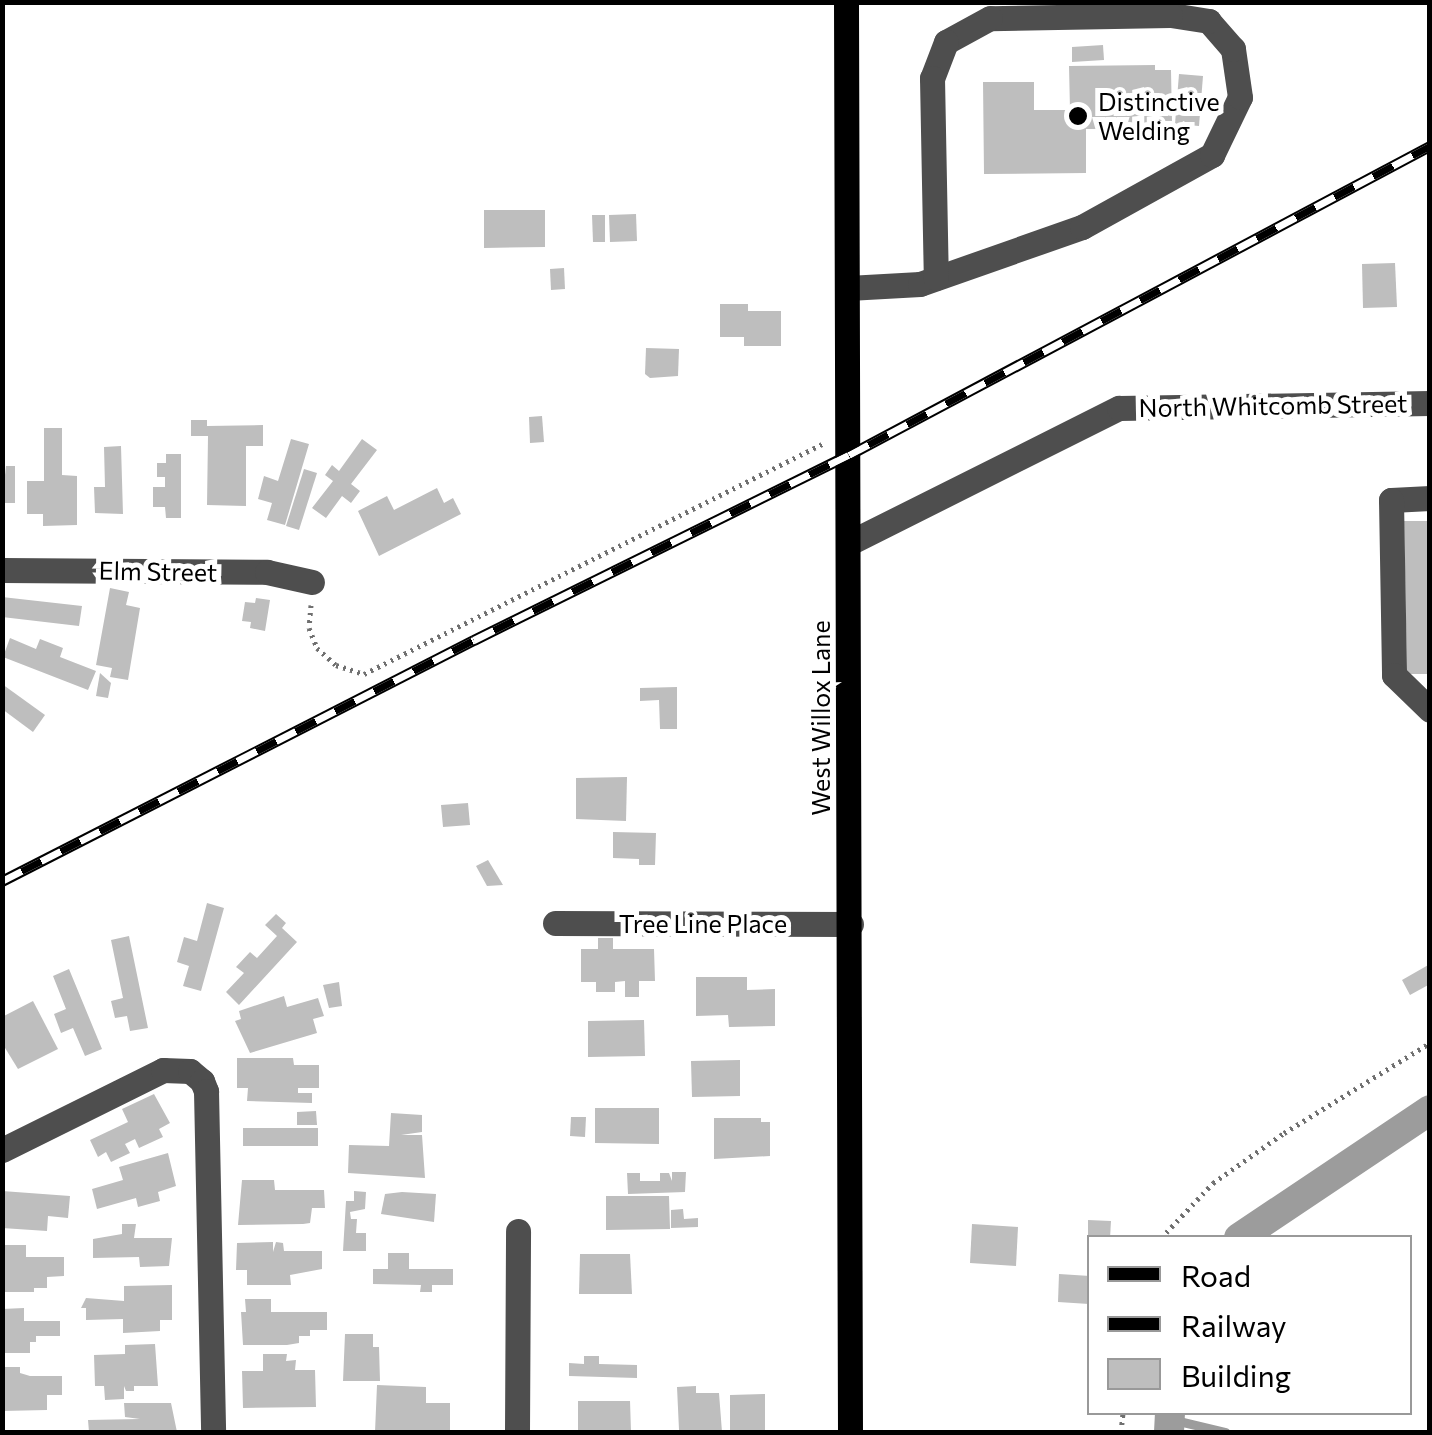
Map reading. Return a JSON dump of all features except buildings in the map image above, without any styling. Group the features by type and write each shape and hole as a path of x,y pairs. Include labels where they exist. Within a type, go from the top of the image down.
{"main road":[{"name":"West Willox Lane","path":"846,2 850,1432"}],"street":[{"path":"848,288 920,284 1082,227 1212,155 1240,97 1232,50 1209,21 1170,15 990,18 946,42 932,78 936,278"},
{"name":"North Whitcomb Street","path":"849,542 1119,408 1430,403"},
{"path":"1430,498 1391,500 1394,674 1430,710"},
{"name":"Elm Street","path":"2,570 267,572 312,582"},
{"name":"Tree Line Place","path":"555,923 851,924"},
{"path":"2,1150 163,1070 190,1071 202,1080 206,1091 213,1432"},
{"path":"517,1432 518,1231"}],"path":[{"path":"312,582 310,628 317,648 336,665 364,674 849,431"},
{"path":"1164,1235 1189,1205 1227,1173 1430,1043"}],"waterway":[{"path":"1243,1235 1430,1110"},
{"path":"1169,1432 1170,1415"},
{"path":"1170,1419 1225,1432"}],"railway":[{"path":"2,881 474,640 849,455 1430,146"}],"place":[{"name":"Distinctive Welding","path":"1078,116"}]}
